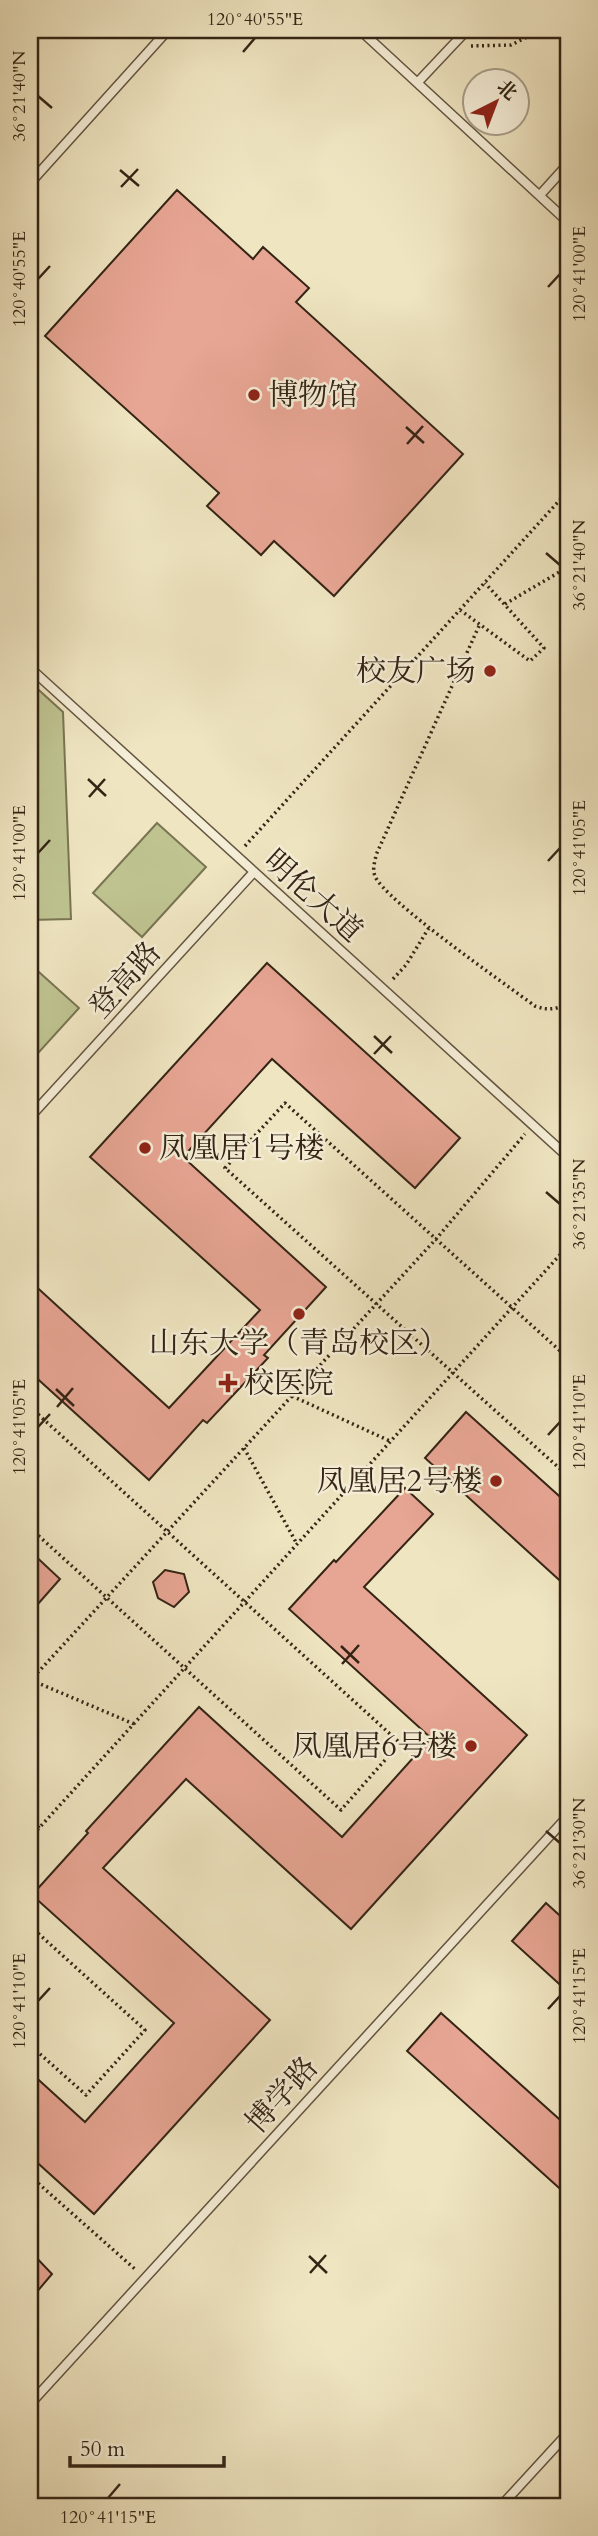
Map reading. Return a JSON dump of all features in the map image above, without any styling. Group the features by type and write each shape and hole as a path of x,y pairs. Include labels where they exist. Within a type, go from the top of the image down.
{"lane":[{"path":"30,183 168,30"},
{"path":"360,30 566,216"},
{"path":"418,82 467,30"},
{"path":"540,195 568,164"},
{"name":"明伦大道","path":"30,668 568,1157"},
{"name":"登高路","path":"30,1117 253,873"},
{"name":"博学路","path":"30,2404 568,1815"},
{"path":"502,2506 568,2433"}],"path":[{"path":"451,47 511,45 541,30"},
{"path":"235,856 568,491"},
{"path":"505,604 568,567"},
{"path":"460,610 530,661 544,648 485,583"},
{"path":"480,626 373,866 375,878 385,891 535,1006 545,1010 568,1004"},
{"path":"383,990 406,965 430,926"},
{"path":"568,1358 285,1103 225,1168 568,1476"},
{"path":"134,1724 30,1680 436,1239 533,1125"},
{"path":"30,1838 568,1246"},
{"path":"292,1396 392,1442"},
{"path":"30,1407 400,1743 341,1810 30,1528"},
{"path":"244,1448 298,1545"},
{"path":"30,1812 39,1828"},
{"path":"30,1926 145,2030 86,2095 30,2045"},
{"path":"30,2176 145,2278"}],"green space":[{"path":"30,682 63,712 71,919 30,920"},
{"path":"157,823 206,867 142,937 93,893"},
{"path":"30,964 79,1008 30,1062"}],"building":[{"name":"博物馆","path":"177,190 253,259 263,247 309,288 296,302 463,454 334,596 274,541 261,555 207,506 219,493 45,336"},
{"name":"凤凰居1号楼","path":"267,963 460,1138 415,1188 272,1059 183,1157 326,1287 264,1355 268,1358 207,1423 203,1420 149,1480 30,1372 30,1281 169,1408 260,1310 90,1157"},
{"name":"凤凰居2号楼","path":"466,1412 568,1504 568,1588 425,1458"},
{"path":"405,1488 433,1514 364,1587 527,1735 351,1929 186,1779 103,1868 270,2020 94,2214 30,2156 30,2072 85,2122 174,2023 32,1895 88,1833 86,1831 199,1707 342,1837 431,1738 289,1609"},
{"path":"30,1551 60,1579 30,1613"},
{"path":"165,1570 184,1574 189,1592 174,1607 158,1598 153,1582"},
{"path":"546,1903 568,1923 568,1992 512,1941"},
{"path":"441,2013 568,2127 568,2196 407,2051"},
{"path":"30,2251 52,2274 30,2300"}],"place":[{"name":"博物馆","path":"254,395"},
{"name":"校友广场","path":"490,671"},
{"name":"凤凰居1号楼","path":"145,1148"},
{"name":"山东大学（青岛校区）","path":"299,1314"},
{"name":"校医院","path":"228,1383"},
{"name":"凤凰居2号楼","path":"496,1481"},
{"name":"凤凰居6号楼","path":"471,1746"}]}
